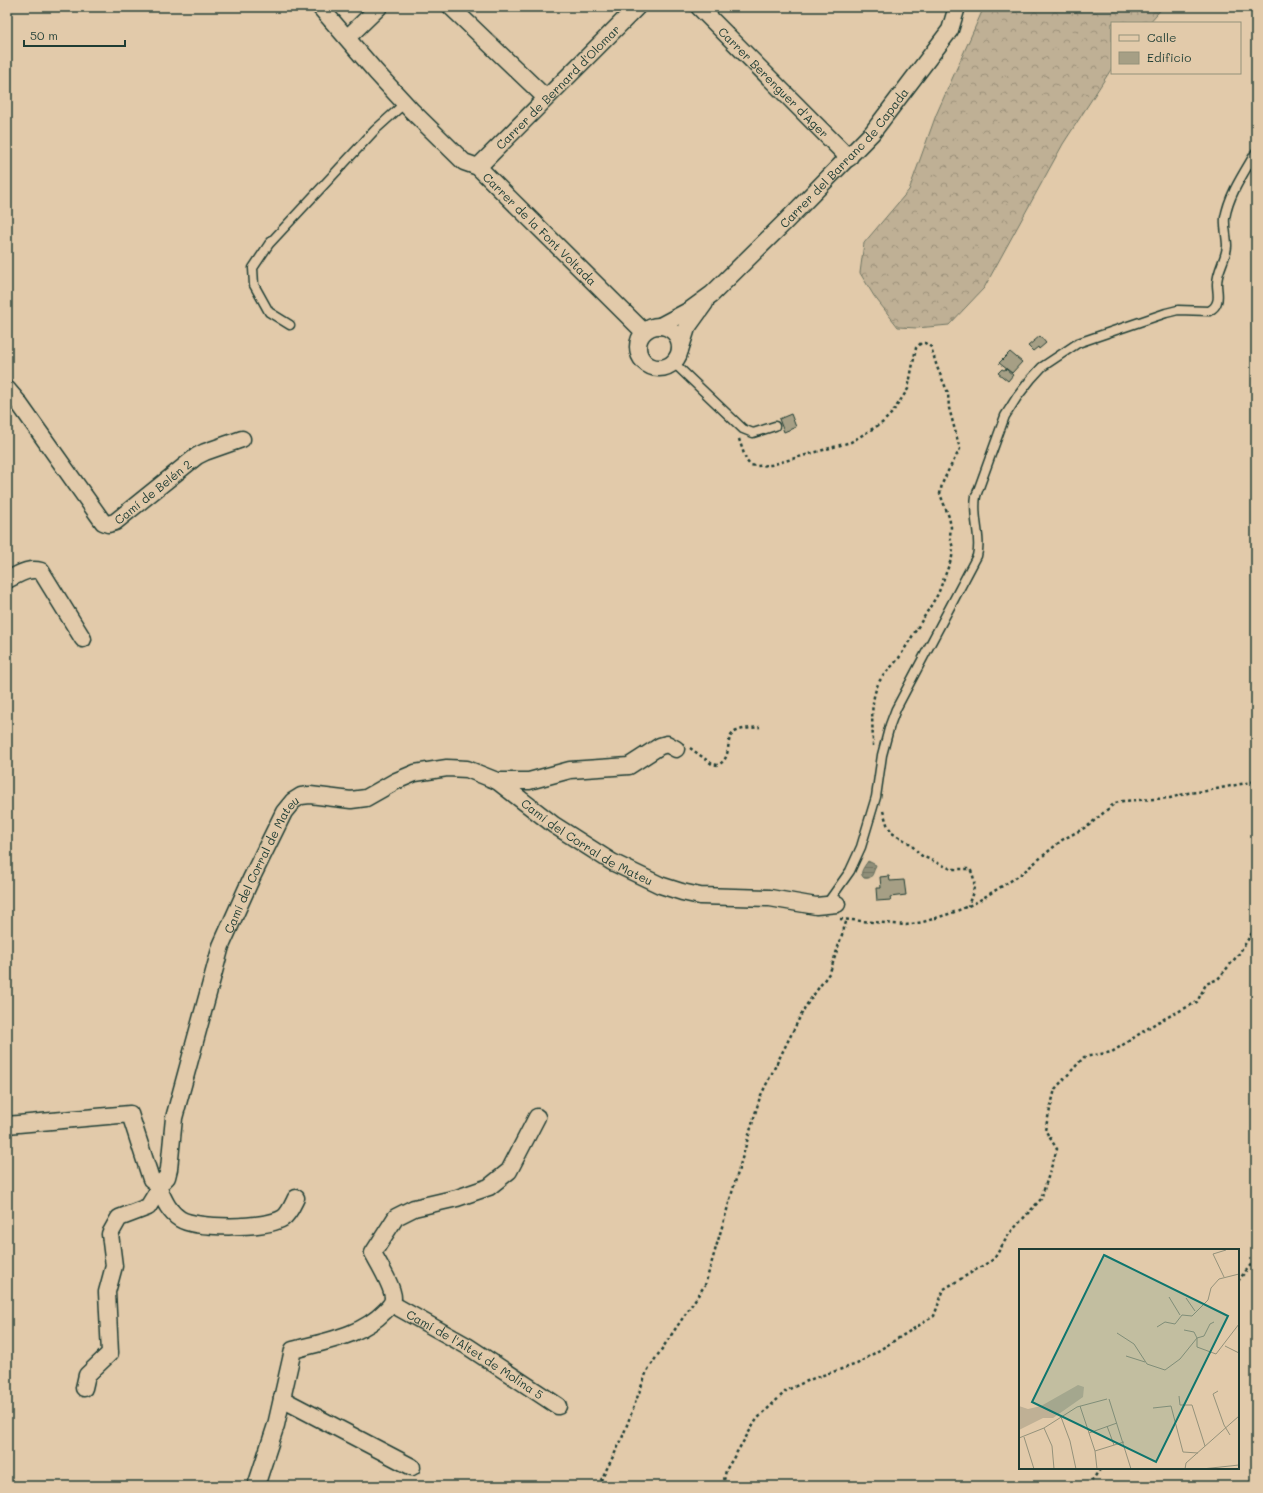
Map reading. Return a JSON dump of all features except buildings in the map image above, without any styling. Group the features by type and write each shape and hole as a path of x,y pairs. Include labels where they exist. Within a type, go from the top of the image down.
{"street":[{"name":"Carrer de la Font Voltada","path":"320,7 405,103 464,162 478,167 644,332"},
{"path":"347,38 379,7"},
{"path":"451,7 546,98"},
{"name":"Carrer de Bernard d'Olomar","path":"478,167 637,7"},
{"name":"Carrer Berenguer d'Ager","path":"699,7 849,158"},
{"name":"Carrer del Barranc de Capada","path":"660,326 690,310 712,294 849,158 872,133 950,30 957,7"},
{"name":"Carrer del Barranc de Capada","path":"677,356 687,328 712,294"},
{"path":"660,326 667,327 673,331 680,343 677,356 668,367 660,369 646,365 641,360 637,345 639,338 644,332 648,329 660,326"},
{"name":"Camí de Belén 2","path":"7,389 18,402 103,522 108,524 115,522 201,454 242,439"},
{"path":"7,580 27,570 34,569 40,571 83,638"},
{"path":"497,781 529,781 570,770 628,766 660,746 671,746"},
{"name":"Camí del Corral de Mateu","path":"84,1388 87,1375 110,1353 107,1292 114,1266 110,1234 120,1218 148,1207 159,1186 167,1177 170,1169 174,1118 221,946 251,879 284,812 293,801 301,796 310,795 351,800 366,798 396,780 415,773 447,768 467,769 497,781 554,825 612,862 660,885 700,896 770,898 834,909"},
{"path":"7,1125 130,1114 151,1179 159,1186 171,1212 180,1219 190,1223 212,1226 253,1225 273,1222 283,1218 296,1198"},
{"path":"256,1486 276,1425 293,1350 357,1332 376,1321 392,1304 393,1298 386,1279 373,1253 396,1217 414,1208 457,1198 489,1187 509,1171 537,1117"},
{"name":"Camí de l'Altet de Molina 5","path":"392,1304 467,1346 558,1406"},
{"path":"282,1399 412,1467"}],"lane":[{"path":"290,325 269,312 254,285 253,268 269,244 375,130 405,103"},
{"path":"834,909 843,883 855,862 869,823 876,797 882,755 896,709 977,556 978,541 974,508 976,496 1005,416 1022,391 1042,367 1078,343 1166,313 1178,310 1209,311 1213,308 1218,298 1217,283 1219,272 1226,255 1226,214 1235,187 1256,152"},
{"path":"677,356 743,429 748,432 758,433 775,426"}],"path":[{"path":"743,429 739,439 746,460 750,465 757,466 771,465 851,442 882,423 892,413 908,389 916,348 921,343 932,347 937,367 948,393 949,408 960,449 948,471 940,494 949,517 951,527 950,536 953,549 952,557 938,594 893,667 879,681 872,708 872,752"},
{"path":"671,746 675,741 685,745 712,764 718,765 724,762 727,756 729,739 734,732 760,727"},
{"path":"834,909 847,919 906,925 923,922 952,913 975,903 1020,875 1062,840 1088,826 1115,803 1123,801 1170,798 1188,793 1256,781"},
{"path":"876,797 892,833 909,843 922,856 951,869 970,869 974,876 975,886 968,906"},
{"path":"598,1486 621,1441 647,1371 705,1285 760,1097 805,1007 830,972 847,919"},
{"path":"723,1486 726,1470 757,1419 787,1390 814,1378 857,1364 934,1316 944,1289 994,1259 1009,1234 1041,1200 1057,1149 1045,1130 1055,1089 1084,1057 1112,1052 1156,1023 1197,1002 1206,984 1218,979 1238,955 1256,927"},
{"path":"1239,1280 1256,1258"},
{"path":"1088,1486 1100,1469"}],"green space":[{"path":"984,7 1163,7 1150,22 1111,22 1111,70 1063,144 984,288 949,325 917,328 898,327 874,296 860,273 864,243 909,190 936,115"}],"shaded area":[{"path":"868,861 876,865 871,877 864,878 862,876 862,872"}]}
